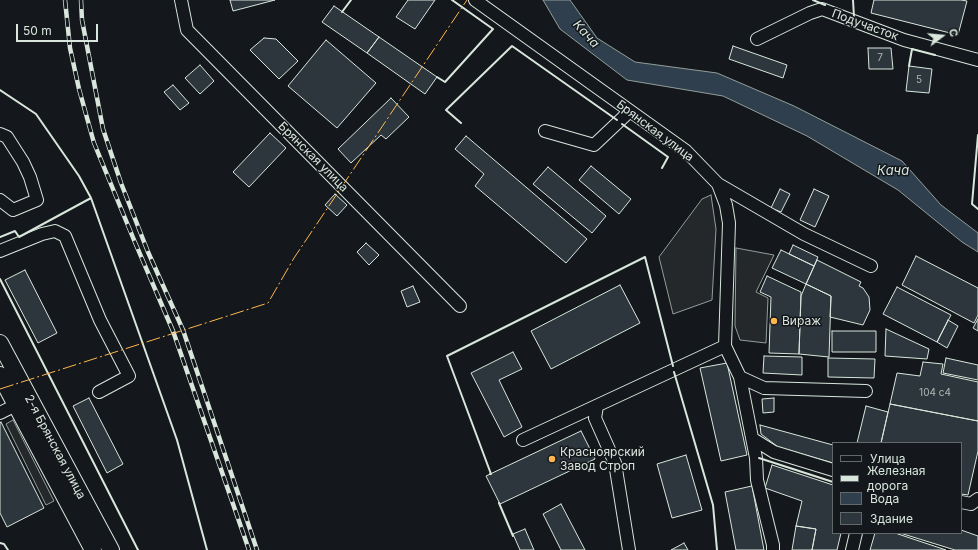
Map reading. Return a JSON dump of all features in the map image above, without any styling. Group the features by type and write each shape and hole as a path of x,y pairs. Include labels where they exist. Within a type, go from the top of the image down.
{"main road":[{"name":"2-я Брянская улица","path":"0,343 111,550"},
{"name":"2-я Брянская улица","path":"0,375 93,550"}],"street":[{"name":"Брянская улица","path":"181,0 187,30 460,306"},
{"name":"Брянская улица","path":"475,0 686,151 718,184 726,205 729,223 725,346"},
{"name":"Подучасток","path":"757,39 810,13 822,9 904,40 978,60"},
{"path":"545,131 594,145 630,111"},
{"path":"0,134 8,137 23,162 30,177 37,200 13,210 0,200"},
{"path":"718,184 804,234 871,266"},
{"path":"0,251 42,234 55,231 65,236 100,320 129,376 99,392"},
{"path":"523,440 725,346 740,377 753,439 757,480 773,550"},
{"path":"740,377 764,388 866,391"},
{"path":"0,413 16,405"},
{"path":"597,406 595,418 615,463 628,550"},
{"path":"753,439 774,452 832,470"},
{"path":"962,502 971,504 978,499"},
{"path":"852,550 856,534"}],"shaded area":[{"path":"711,195 716,229 712,300 673,314 659,257 702,199"},
{"path":"736,248 774,255 756,292 768,298 766,343 740,340 735,326"},
{"path":"13,420 54,501 46,505 6,424"}],"water":[{"name":"Кача","path":"543,0 570,0 597,38 635,62 717,73 794,106 902,161 941,205 978,233 978,252 962,242 898,190 807,136 723,96 627,80 560,29"}],"building":[{"path":"230,0 275,0 233,11"},
{"path":"408,0 435,0 415,29 396,17"},
{"path":"874,0 967,1 958,35 871,13"},
{"path":"334,6 379,37 367,53 322,22"},
{"path":"379,37 437,77 425,94 367,53"},
{"path":"264,38 276,39 298,61 279,79 250,50"},
{"path":"326,40 376,83 337,128 288,86"},
{"path":"733,46 787,65 783,78 729,59"},
{"path":"868,48 891,48 893,69 869,69"},
{"path":"200,65 214,81 200,94 185,78"},
{"path":"909,66 932,69 929,93 906,91"},
{"path":"173,85 189,103 180,110 164,92"},
{"path":"391,98 409,117 386,139 381,135 351,163 338,149"},
{"path":"270,133 286,148 249,187 233,172"},
{"path":"466,136 587,239 566,263 475,186 484,174 455,149"},
{"path":"591,166 631,199 619,214 579,180"},
{"path":"548,167 606,216 592,233 533,184"},
{"path":"780,189 790,194 781,212 771,208"},
{"path":"814,189 829,196 815,227 800,220"},
{"path":"335,194 347,205 337,216 325,205"},
{"path":"366,243 379,255 369,265 357,252"},
{"path":"793,245 818,257 814,266 789,254"},
{"path":"781,250 814,266 806,284 772,268"},
{"path":"916,256 978,288 978,315 974,323 902,285"},
{"path":"817,260 861,282 859,286 863,288 869,297 870,310 863,325 830,317 831,296 806,284"},
{"path":"25,270 57,333 38,343 5,280"},
{"path":"767,276 801,292 799,354 769,353 771,297 760,292"},
{"path":"806,284 831,296 829,357 799,354 801,296"},
{"path":"620,285 640,323 551,369 531,331"},
{"path":"413,286 420,302 407,307 401,291"},
{"path":"897,287 951,315 937,342 883,314"},
{"path":"978,319 978,331 973,328"},
{"path":"948,320 958,326 947,348 937,342"},
{"path":"886,329 929,349 927,359 885,356"},
{"path":"832,331 876,331 876,352 832,352"},
{"path":"513,352 522,369 499,380 522,427 504,437 471,373"},
{"path":"764,356 802,357 802,375 763,373"},
{"path":"828,358 875,359 874,378 828,377"},
{"path":"946,358 978,365 978,380 943,373"},
{"path":"923,362 943,364 941,374 978,382 978,421 890,404 897,373 920,376"},
{"path":"727,363 747,455 721,461 700,368"},
{"path":"89,398 123,464 107,473 73,406"},
{"path":"774,398 774,412 763,413 762,399"},
{"path":"890,404 978,421 978,451 968,495 962,494 962,442 881,442"},
{"path":"866,406 888,412 881,442 857,442"},
{"path":"1,422 44,508 7,527 0,513"},
{"path":"760,425 832,445 832,463 778,447 761,434"},
{"path":"581,431 595,459 500,504 486,476"},
{"path":"686,455 702,510 672,518 657,464"},
{"path":"772,465 832,485 832,534 841,534 837,550 812,550 816,529 796,526 802,501 765,488"},
{"path":"752,486 764,550 736,550 725,492"},
{"path":"561,504 585,550 561,550 543,514"},
{"path":"796,526 816,529 812,550 792,550"},
{"path":"525,529 534,550 520,550 513,534"},
{"path":"962,530 978,536 978,550 955,550 903,534 962,534"},
{"path":"875,534 898,534 946,550 870,550"},
{"path":"684,543 688,550 671,550"}],"railway":[{"path":"65,0 70,48 79,89 94,143 173,331 249,550"},
{"path":"81,0 82,20 103,129 121,183 148,252 183,330 257,550"}],"wall":[{"path":"342,12 351,0"},
{"path":"437,77 445,82 493,29 452,0"},
{"path":"813,0 825,5"},
{"path":"853,0 854,17"},
{"path":"461,123 446,110 512,46 617,120"},
{"path":"909,66 912,49 935,55"},
{"path":"0,90 36,114 79,176 91,198 177,440 207,550"},
{"path":"622,124 668,157 662,168"},
{"path":"978,135 972,204 978,209"},
{"path":"0,237 15,231 19,237 91,198"},
{"path":"490,474 447,356 645,257 673,366"},
{"path":"0,279 138,550"},
{"path":"674,372 713,505 717,550"},
{"path":"759,458 832,482"},
{"path":"499,503 513,536"},
{"path":"0,543 4,544 8,550"}],"power":[{"path":"0,389 268,303 294,258 467,0"}],"place":[{"name":"Вираж","path":"774,321"},
{"name":"Красноярский Завод Строп","path":"552,459"}]}
